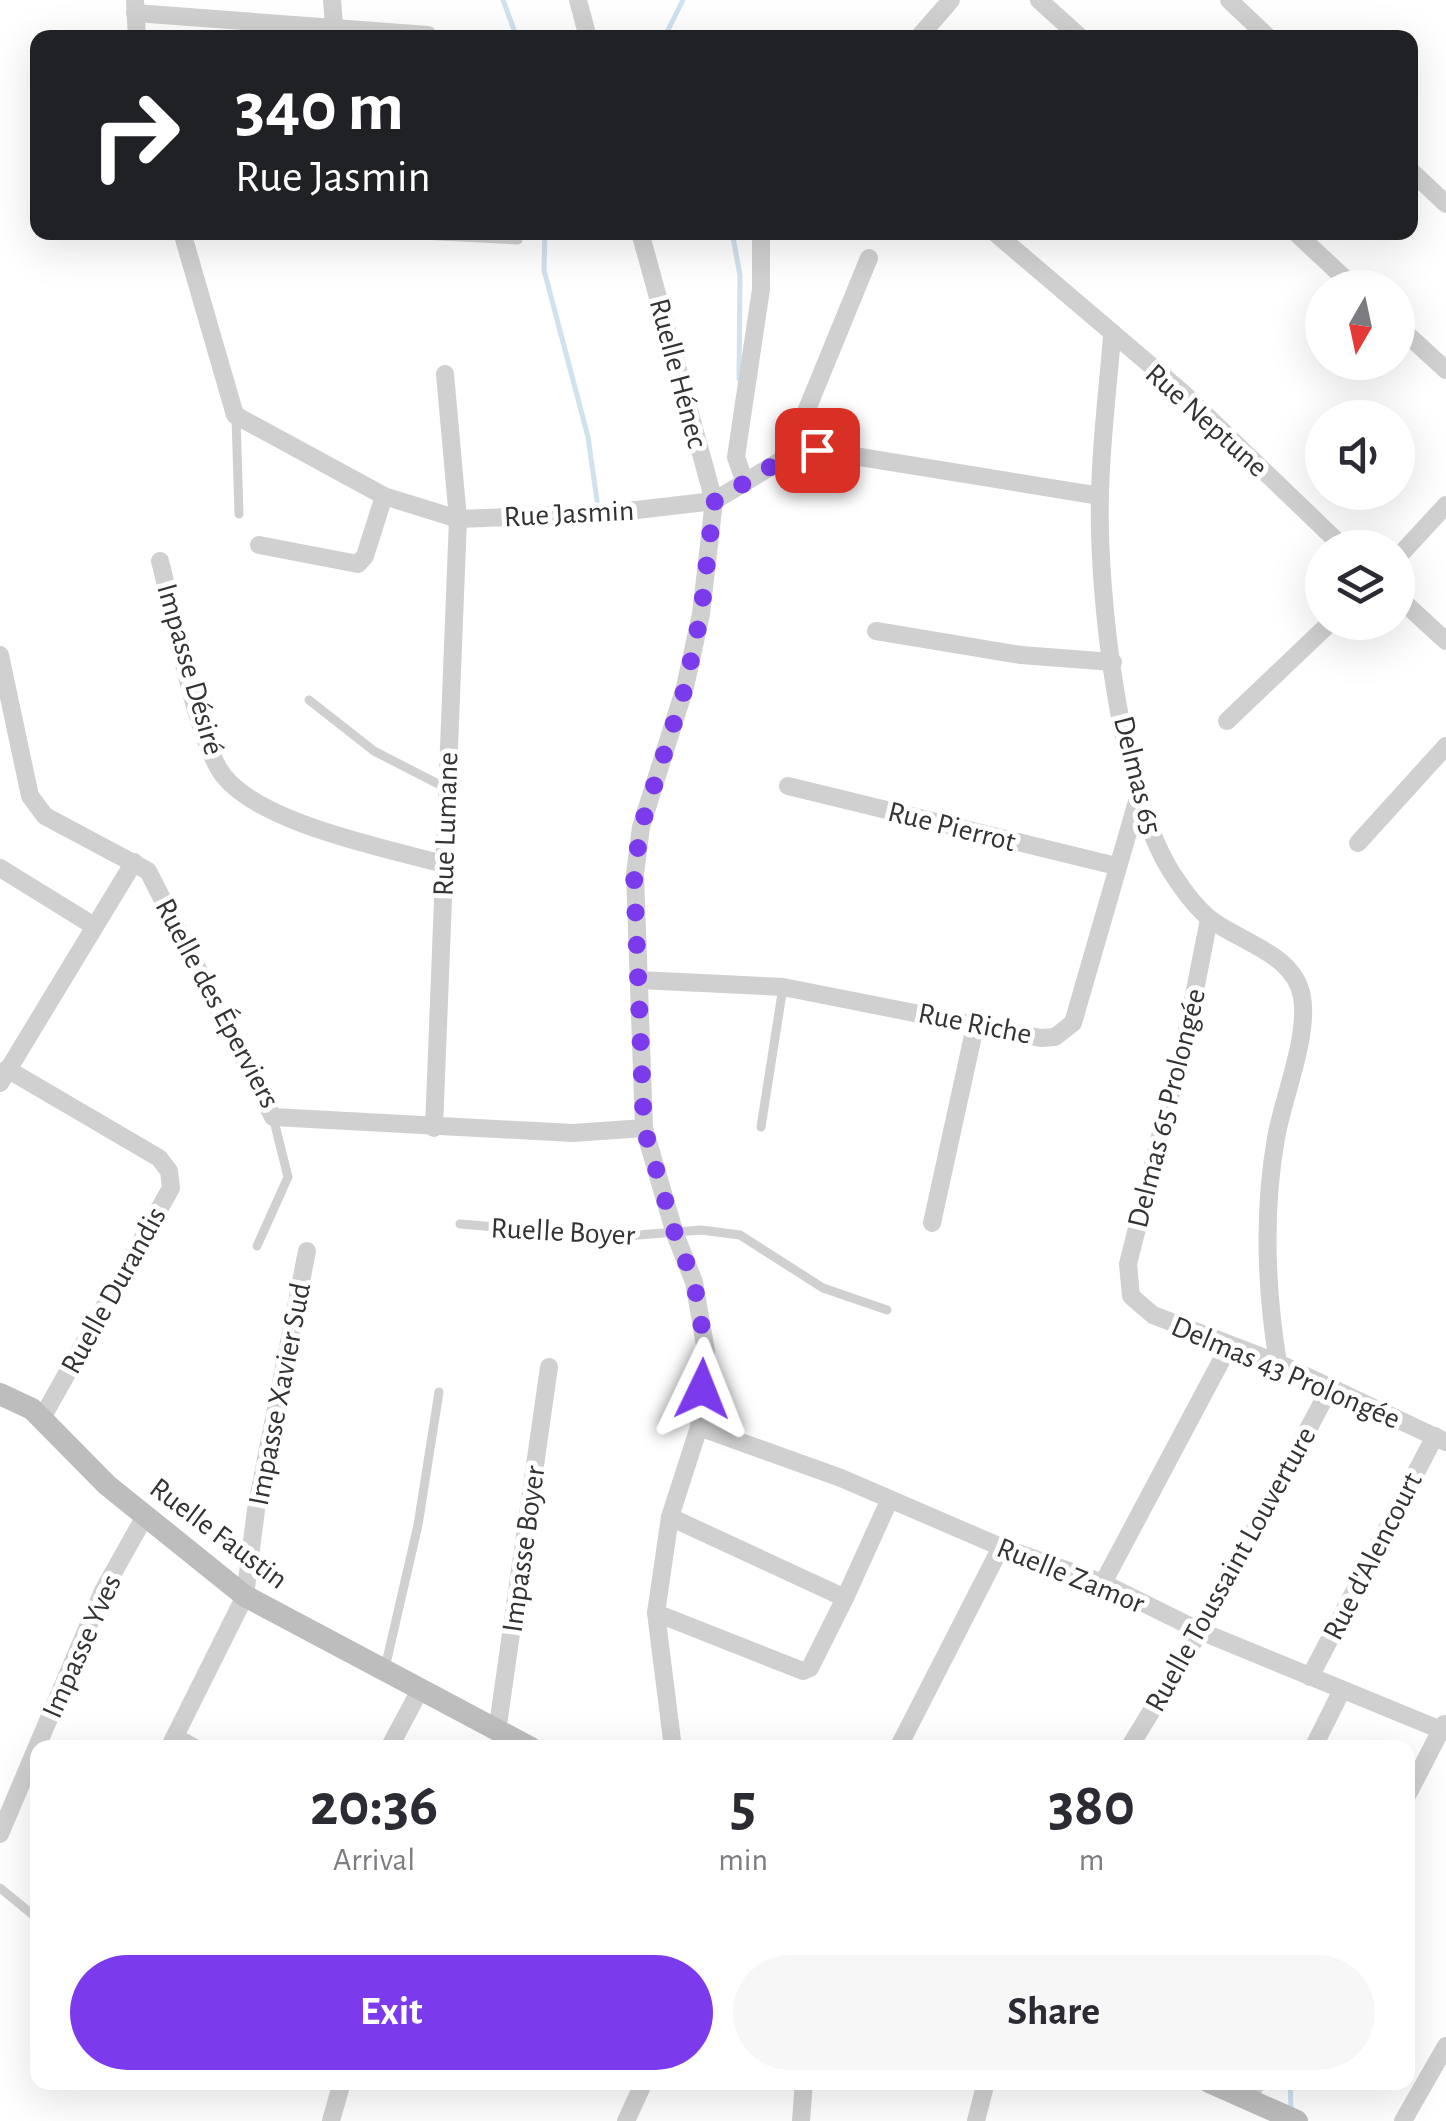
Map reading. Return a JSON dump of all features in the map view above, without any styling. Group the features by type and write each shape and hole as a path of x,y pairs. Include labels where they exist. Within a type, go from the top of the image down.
{"street":[{"path":"332,0 334,30"},
{"path":"578,0 586,30"},
{"path":"925,30 952,0"},
{"path":"1039,0 1071,30"},
{"path":"1229,0 1261,30"},
{"path":"135,6 312,30"},
{"path":"1418,178 1446,204"},
{"path":"184,240 236,415"},
{"name":"Ruelle Hénec","path":"642,240 714,502 701,614 685,688 641,827 634,874 644,1128 675,1234 694,1282 706,1351 699,1427 670,1517 656,1613 672,1740"},
{"path":"744,482 736,457 761,290 761,240"},
{"path":"1003,240 1112,336"},
{"path":"1304,240 1336,270"},
{"path":"787,458 868,258"},
{"name":"Delmas 65","path":"1112,336 1100,496 1113,662 1138,798 1153,844 1178,884 1209,919 1284,964 1303,998 1268,1198 1271,1323 1278,1363"},
{"name":"Rue Neptune","path":"1112,336 1182,392 1325,530"},
{"path":"1415,342 1446,370"},
{"name":"Rue Lumane","path":"434,1128 458,519 446,374"},
{"name":"Rue Jasmin","path":"236,415 384,496 458,519 611,513 714,502 787,458 817,450 1100,496"},
{"path":"260,544 358,564 366,556 384,496"},
{"path":"1415,538 1446,504"},
{"name":"Impasse Désiré","path":"160,561 220,771 261,806 314,828 443,864"},
{"path":"1415,613 1446,641"},
{"path":"876,631 1002,652 1113,662"},
{"path":"1226,721 1311,640"},
{"name":"Ruelle des Éperviers","path":"0,656 30,796 45,816 148,870 273,1118 573,1133 644,1128"},
{"path":"1358,844 1446,746"},
{"name":"Rue Pierrot","path":"788,786 1116,866"},
{"name":"Rue Riche","path":"640,980 782,987 976,1022 1040,1038 1066,1032 1073,1023 1138,798"},
{"path":"3,1076 134,862"},
{"path":"0,868 94,926"},
{"name":"Delmas 65 Prolongée","path":"1131,1296 1128,1264 1188,1026 1209,919"},
{"path":"932,1223 976,1022"},
{"name":"Ruelle Durandis","path":"3,1076 159,1158 169,1171 170,1188 42,1418"},
{"name":"Impasse Xavier Sud","path":"173,1740 244,1596 256,1510 306,1251"},
{"name":"Delmas 43 Prolongée","path":"1131,1296 1153,1315 1278,1363 1328,1390 1440,1439"},
{"path":"1103,1583 1229,1346"},
{"name":"Impasse Boyer","path":"497,1732 549,1367"},
{"name":"Ruelle Toussaint Louverture","path":"1134,1740 1200,1630 1328,1390"},
{"name":"Ruelle Faustin","path":"1,1399 32,1408 107,1485 244,1596 514,1740"},
{"name":"Ruelle Zamor","path":"699,1427 841,1478 1001,1546 1103,1583 1310,1677 1444,1725"},
{"name":"Rue d'Alencourt","path":"1310,1677 1440,1439"},
{"path":"656,1613 792,1669 810,1668 890,1501"},
{"name":"Impasse Yves","path":"39,1740 74,1654 146,1516"},
{"path":"670,1517 846,1598"},
{"path":"902,1740 1001,1546"},
{"path":"393,1740 420,1690"},
{"path":"1316,1740 1342,1690"},
{"path":"1415,1781 1444,1725"},
{"name":"Impasse Yves","path":"0,1834 30,1761"},
{"path":"1403,2121 1446,2046"},
{"path":"331,2121 340,2090"},
{"path":"626,2121 640,2090"},
{"path":"801,2121 803,2090"},
{"path":"976,2121 984,2090"},
{"path":"1253,2090 1291,2118"}],"lane":[{"path":"236,415 239,514"},
{"path":"310,700 374,751 446,788"},
{"path":"761,1126 782,987"},
{"path":"257,1246 288,1177 273,1118"},
{"name":"Ruelle Boyer","path":"460,1224 614,1237 700,1230 740,1235 824,1288 887,1310"},
{"path":"384,1671 418,1524 439,1392"},
{"path":"0,1888 30,1912"}],"waterway":[{"path":"503,0 514,30"},
{"path":"668,30 683,0"},
{"path":"545,240 544,270 588,437 597,501"},
{"path":"733,240 740,275 739,379"},
{"path":"1290,2090 1291,2109"}],"route":[{"path":"702,1389 706,1351 694,1282 675,1234 644,1128 634,874 641,827 685,688 701,614 714,502 780,461 817,450"}]}
